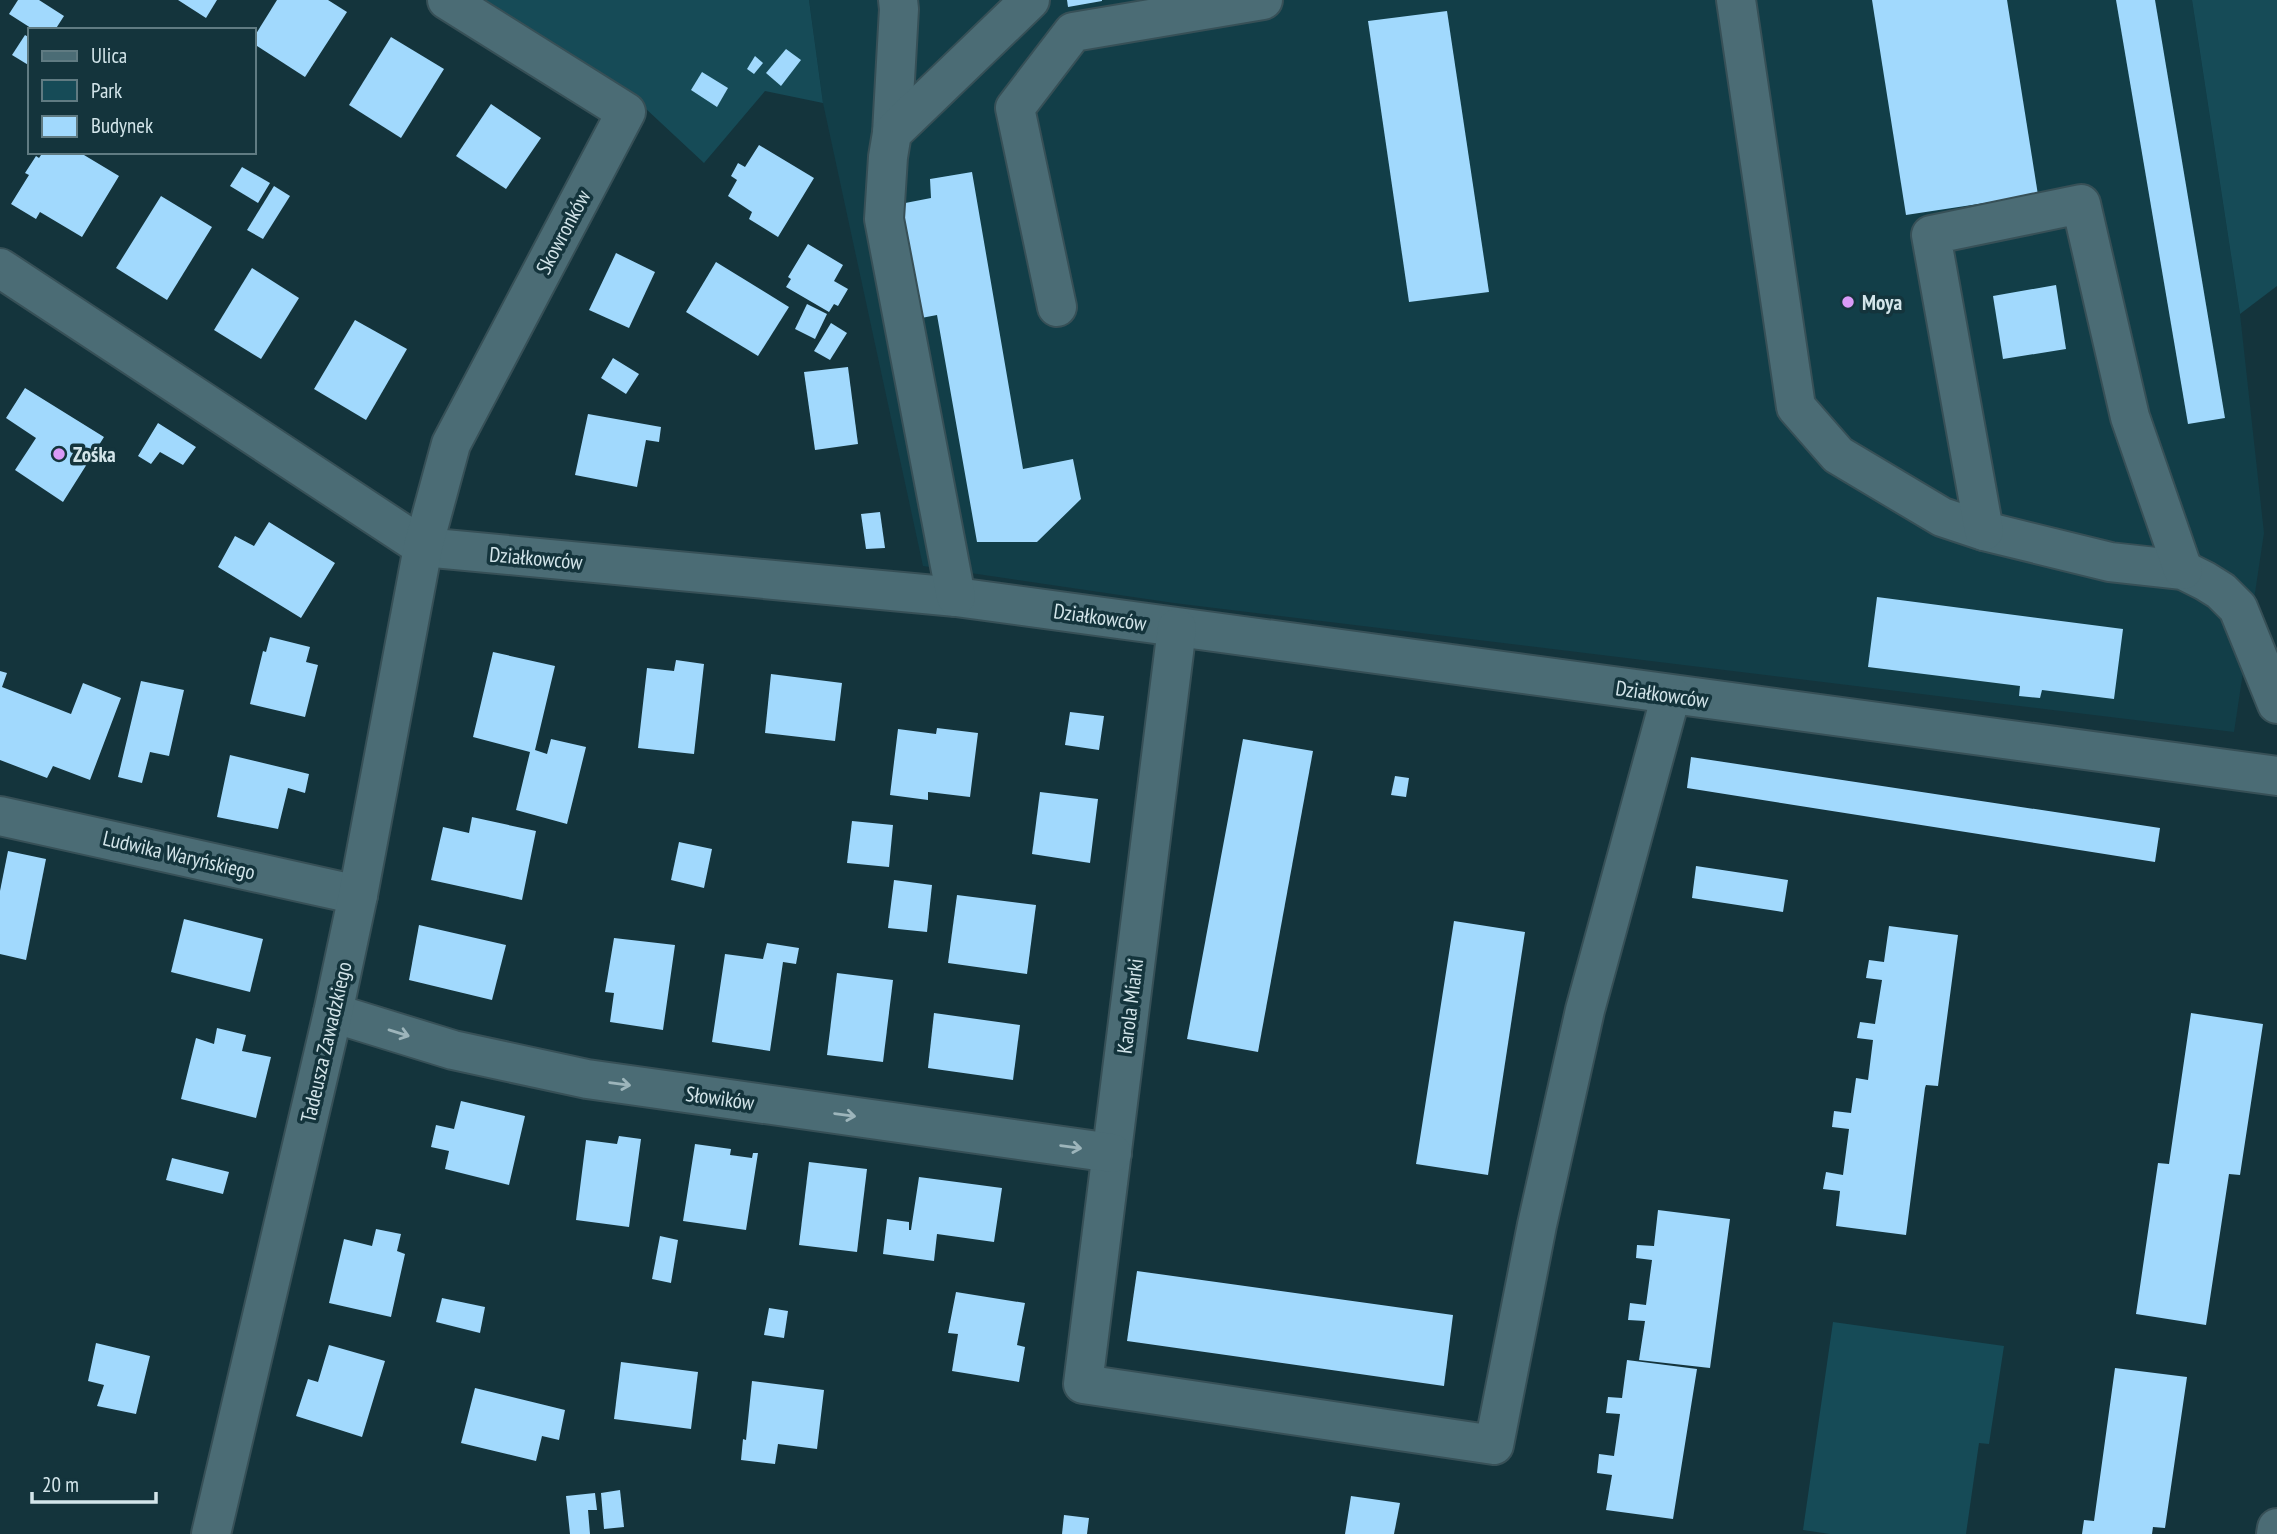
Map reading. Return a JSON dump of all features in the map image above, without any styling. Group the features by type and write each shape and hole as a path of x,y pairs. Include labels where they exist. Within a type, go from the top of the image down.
{"street":[{"name":"Skowronków","path":"423,547 451,444 626,112 447,0"},
{"path":"898,0 892,133 884,219 956,597"},
{"path":"892,133 1030,0"},
{"path":"1057,307 1015,108 1073,33 1263,0"},
{"path":"1736,0 1796,407 1838,455 1941,517 1984,531 2110,562 2183,570 2221,591 2238,608 2277,704"},
{"path":"1984,531 1931,235 2081,204 2130,417 2183,570"},
{"name":"Działkowców","path":"0,268 423,547 956,597 2277,776"},
{"name":"Tadeusza Zawadzkiego","path":"211,1534 333,1013 358,895 423,547"},
{"name":"Karola Miarki","path":"1177,628 1083,1384 1494,1445 1537,1225 1585,1010 1671,695"},
{"name":"Ludwika Waryńskiego","path":"0,816 358,895"},
{"name":"Słowików","path":"333,1013 453,1050 587,1079 1112,1153"},
{"path":"2276,1534 2277,1528"}],"shaded area":[{"path":"809,0 2192,0 2240,314 2264,533 2234,732 1174,603 923,566 823,103"}],"green space":[{"path":"473,0 809,0 823,103 765,91 704,163 645,108"},
{"path":"2192,0 2277,0 2277,286 2240,314"},
{"path":"1833,1322 2004,1346 1989,1444 1979,1443 1966,1534 1830,1534 1803,1530"}],"building":[{"path":"18,0 39,0 64,16 56,28 31,28 9,14"},
{"path":"178,0 217,0 206,18"},
{"path":"277,0 328,0 347,12 305,77 256,45 256,34"},
{"path":"1067,0 1102,0 1102,1 1068,7"},
{"path":"1872,0 2007,0 2038,195 1906,215"},
{"path":"2116,0 2155,0 2225,418 2188,424"},
{"path":"1447,11 1489,292 1409,302 1368,21"},
{"path":"25,35 28,37 28,65 12,55"},
{"path":"391,37 444,69 401,138 349,105"},
{"path":"786,49 801,60 781,86 766,73"},
{"path":"755,56 763,63 754,74 747,69"},
{"path":"702,72 728,88 717,107 691,90"},
{"path":"491,104 541,138 506,189 456,156"},
{"path":"759,145 814,178 778,237 749,219 752,212 728,196 737,180 731,176 738,163 745,167"},
{"path":"42,154 82,154 119,176 82,237 40,212 36,219 11,204 29,175 25,173 36,156 39,158"},
{"path":"242,167 270,183 258,203 230,186"},
{"path":"972,172 1023,469 1073,459 1081,499 1037,542 977,542 937,315 916,319 895,205 931,198 930,179"},
{"path":"274,186 290,196 263,239 247,230"},
{"path":"161,196 212,227 167,300 116,268"},
{"path":"808,244 843,265 834,281 848,289 838,306 834,304 829,312 786,287 791,279 788,277"},
{"path":"616,253 655,272 629,328 589,310"},
{"path":"716,262 789,307 758,356 686,312"},
{"path":"252,268 299,298 261,359 214,330"},
{"path":"2056,285 2066,349 2003,359 1993,296"},
{"path":"807,304 827,314 815,339 795,329"},
{"path":"355,320 407,349 366,420 314,389"},
{"path":"831,323 847,333 830,360 814,351"},
{"path":"613,358 639,374 626,394 601,378"},
{"path":"848,367 858,444 815,450 804,372"},
{"name":"Zośka","path":"25,388 104,437 63,502 15,470 36,438 6,418"},
{"path":"588,414 661,427 659,442 646,440 637,487 575,475"},
{"path":"158,423 196,447 183,465 160,452 151,464 138,456"},
{"path":"880,512 885,548 866,549 861,514"},
{"path":"269,522 335,563 301,618 218,567 235,536 254,546"},
{"path":"1877,597 2123,629 2114,699 2042,690 2040,698 2019,696 2020,686 1868,667"},
{"path":"270,637 310,647 306,662 318,665 305,717 250,704 263,651 266,652"},
{"path":"493,652 555,666 535,750 547,754 551,739 586,747 567,824 516,810 530,752 473,737"},
{"path":"676,660 704,664 694,754 638,748 647,668 674,671"},
{"path":"0,671 7,673 2,687 71,714 83,683 121,698 90,780 53,766 47,778 0,760"},
{"path":"771,674 842,683 835,741 765,733"},
{"path":"141,681 184,690 169,756 150,752 142,783 118,777"},
{"path":"1070,712 1104,716 1099,750 1065,745"},
{"path":"937,728 978,733 970,797 928,792 928,800 890,795 898,729 936,734"},
{"path":"1243,739 1313,751 1258,1052 1187,1039"},
{"path":"230,755 309,774 305,793 288,788 278,829 217,817"},
{"path":"1691,757 2160,828 2155,862 1687,788"},
{"path":"1395,776 1409,778 1406,797 1391,795"},
{"path":"1040,792 1098,799 1090,863 1032,854"},
{"path":"472,817 536,831 522,900 431,880 443,827 469,833"},
{"path":"852,821 893,825 889,867 847,863"},
{"path":"679,842 712,849 704,888 671,880"},
{"path":"8,851 46,859 26,960 0,954 0,891"},
{"path":"1696,866 1788,880 1783,912 1692,898"},
{"path":"894,880 932,885 927,932 888,928"},
{"path":"957,895 1036,905 1027,974 948,963"},
{"path":"184,919 263,939 250,992 171,972"},
{"path":"1454,921 1525,932 1488,1175 1416,1164"},
{"path":"419,925 506,945 492,1000 409,980"},
{"path":"1889,926 1958,935 1938,1086 1926,1085 1925,1088 1906,1235 1836,1226 1840,1191 1823,1189 1826,1172 1843,1175 1849,1129 1832,1127 1834,1111 1851,1113 1856,1078 1868,1080 1873,1040 1857,1038 1860,1022 1875,1024 1882,980 1866,978 1869,960 1884,962"},
{"path":"614,938 675,945 663,1030 610,1022 614,993 605,992"},
{"path":"767,943 799,948 796,964 783,962 770,1051 712,1042 725,954 763,959"},
{"path":"837,973 893,980 883,1062 827,1055"},
{"path":"934,1013 1020,1025 1013,1080 928,1068"},
{"path":"2191,1013 2263,1024 2240,1175 2229,1174 2206,1325 2136,1314 2158,1163 2169,1164"},
{"path":"217,1028 246,1035 242,1051 271,1057 256,1118 181,1099 196,1038 214,1044"},
{"path":"461,1101 525,1116 509,1185 445,1169 449,1151 431,1147 436,1125 454,1129"},
{"path":"619,1136 641,1139 629,1227 576,1220 586,1140 617,1144"},
{"path":"695,1144 731,1149 730,1155 752,1158 753,1153 758,1153 746,1230 683,1221"},
{"path":"172,1158 229,1172 223,1194 166,1180"},
{"path":"809,1162 867,1169 857,1252 799,1245"},
{"path":"919,1177 1002,1188 994,1242 937,1234 934,1261 883,1254 887,1219 909,1222 911,1230"},
{"path":"1658,1210 1730,1219 1710,1368 1639,1360 1645,1321 1628,1320 1630,1303 1646,1305 1652,1260 1636,1258 1637,1245 1654,1246"},
{"path":"376,1229 401,1234 397,1251 405,1254 391,1317 329,1303 344,1239 372,1246"},
{"path":"660,1236 678,1240 671,1283 652,1279"},
{"path":"1137,1271 1453,1315 1444,1386 1127,1341"},
{"path":"956,1292 1025,1303 1017,1345 1025,1347 1019,1382 952,1371 958,1334 948,1333"},
{"path":"442,1298 485,1307 480,1333 436,1322"},
{"path":"769,1308 788,1311 784,1338 764,1335"},
{"path":"96,1343 150,1356 136,1414 97,1406 104,1385 88,1381"},
{"path":"329,1345 385,1361 362,1437 296,1416 308,1379 318,1382"},
{"path":"1627,1360 1697,1369 1673,1519 1606,1510 1612,1475 1597,1473 1599,1454 1614,1456 1620,1414 1606,1413 1608,1397 1622,1398"},
{"path":"621,1362 698,1372 691,1429 614,1419"},
{"path":"2115,1368 2187,1377 2165,1528 2153,1527 2152,1534 2082,1534 2084,1520 2094,1521"},
{"path":"752,1381 824,1390 817,1449 778,1444 775,1464 741,1460 743,1439 746,1440"},
{"path":"475,1388 565,1410 559,1440 542,1436 536,1461 461,1443"},
{"path":"620,1490 624,1527 604,1529 601,1493"},
{"path":"595,1493 597,1510 588,1510 590,1534 570,1534 566,1496"},
{"path":"1351,1496 1400,1503 1394,1534 1345,1534"},
{"path":"1064,1515 1089,1518 1087,1534 1062,1534"}],"place":[{"name":"Moya","path":"1848,302"},
{"name":"Zośka","path":"59,454"}]}
